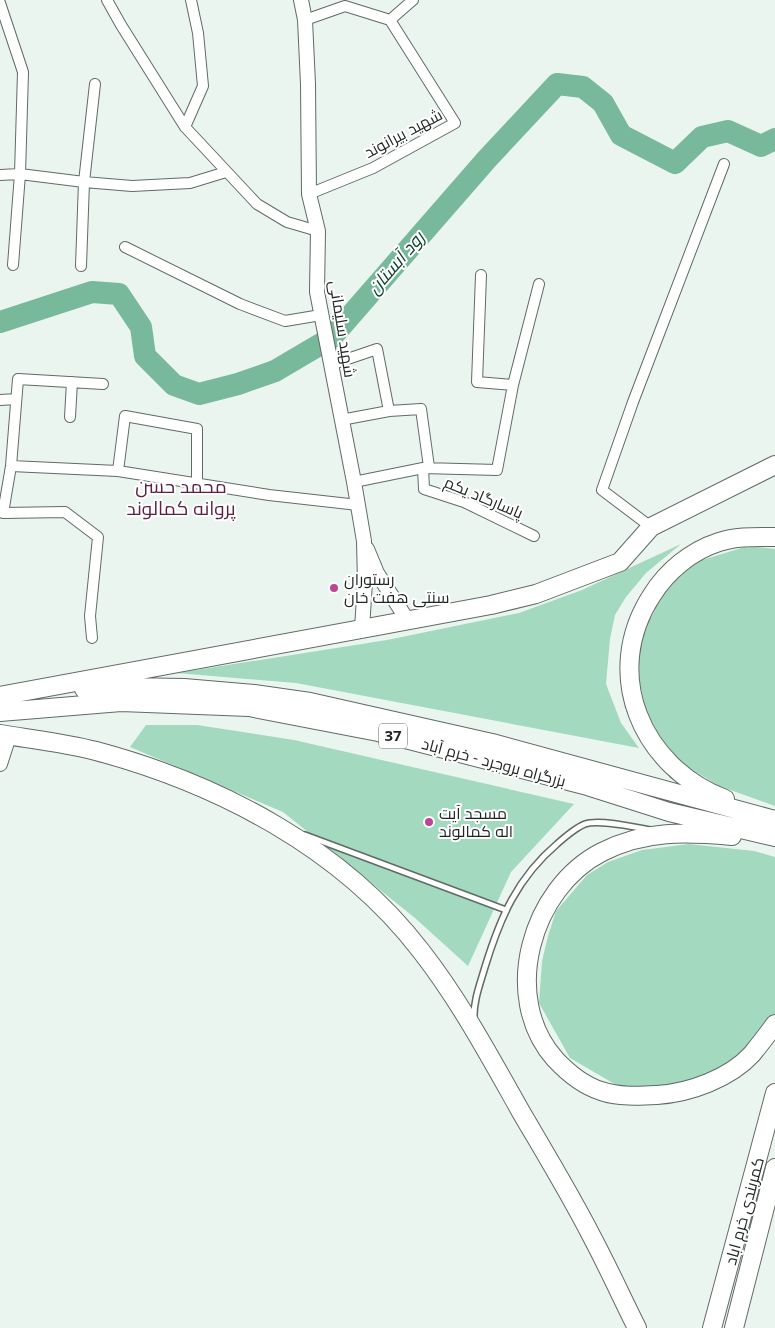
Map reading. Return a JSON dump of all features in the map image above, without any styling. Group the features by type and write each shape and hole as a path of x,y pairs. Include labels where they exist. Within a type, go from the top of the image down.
{"highway":[{"name":"37","path":"0,696 362,630 500,603 536,594 620,562 651,527 775,465"},
{"path":"775,537 746,536 718,542 697,552 676,566 660,582 644,607 636,625 630,656 630,681 636,710 644,730 660,753 678,771 697,785 721,797 775,819"},
{"name":"37","path":"0,696 127,687 184,688 246,693 310,702 492,743 775,819"},
{"name":"بزرگراه بروجرد - خرم آباد","path":"0,712 121,702 250,707 378,732 584,785 669,812 775,839"},
{"path":"4,735 94,750 155,770 207,790 250,810 289,832 335,866 376,902 420,950 453,995 592,1237 637,1328"},
{"name":"37","path":"775,839 668,833 641,838 601,852 582,864 560,887 544,912 534,936 528,965 527,998 534,1024 546,1049 572,1076 585,1085 602,1092 638,1096 674,1094 714,1081 751,1055 775,1024"},
{"name":"کمربندی خرم اباد","path":"712,1328 775,1093"},
{"path":"734,1328 775,1168"}],"street":[{"path":"108,0 121,25 185,127 257,204 287,222 318,231"},
{"path":"185,127 203,86 198,33 191,0"},
{"name":"شهید سلیمانی","path":"301,0 305,20 308,84 309,194 318,231 317,292 364,541 365,582 362,630"},
{"path":"305,20 345,6 390,20 413,0"},
{"path":"0,3 23,72 20,174 13,265"},
{"name":"شهید بیرانوند","path":"309,194 374,168 455,123 390,20"},
{"path":"81,266 84,182 95,84"},
{"path":"651,527 602,490 633,402 724,164"},
{"path":"0,174 20,174 132,186 190,183 226,172"},
{"path":"125,247 240,304 285,322 321,315"},
{"path":"481,275 477,382 513,385"},
{"path":"354,482 426,467 497,470 513,385 539,284"},
{"path":"330,365 377,349 389,411"},
{"path":"92,638 90,616 98,537 64,512 3,513 4,482 10,466 18,379 102,384"},
{"path":"70,417 72,382"},
{"path":"0,400 16,399"},
{"path":"341,420 389,411 421,409 426,467"},
{"path":"118,471 125,416 197,428 197,482"},
{"path":"10,466 118,471 269,494 358,505"},
{"name":"پاسارگاد یکم","path":"426,467 424,490 464,502 534,536"},
{"name":"شهید سلیمانی","path":"364,541 378,573 408,621"},
{"path":"0,764 4,735"}],"lane":[{"path":"475,1032 474,1013 480,984 491,949 506,910 530,870 572,831 587,823 619,824 668,833"},
{"path":"275,824 506,910"}],"green space":[{"path":"681,544 646,573 626,597 615,615 610,639 606,684 621,723 639,748 296,683 177,673 387,640 519,613 582,590"},
{"path":"748,546 775,549 775,806 719,786 685,765 666,749 645,708 640,683 638,658 645,629 668,586 699,561"},
{"path":"146,725 197,725 294,740 574,804 511,872 468,966 415,918 283,812 130,747"},
{"path":"689,844 754,851 775,857 775,1015 749,1050 702,1080 658,1089 618,1086 570,1058 539,1003 542,961 548,936 556,911 587,875 608,862 642,850"}],"waterway":[{"name":"رود آبستان","path":"0,322 92,292 119,294 141,327 145,356 174,385 199,394 238,384 275,371 331,338 487,159 557,84 583,87 603,103 621,135 675,163 702,137 728,131 761,146 775,139"}],"place":[{"name":"رستوران سنتی هفت خان","path":"334,588"},
{"name":"مسجد آیت اله کمالوند","path":"429,822"}],"district":[{"name":"محمد حسن پروانه کمالوند","path":"181,497"}]}
